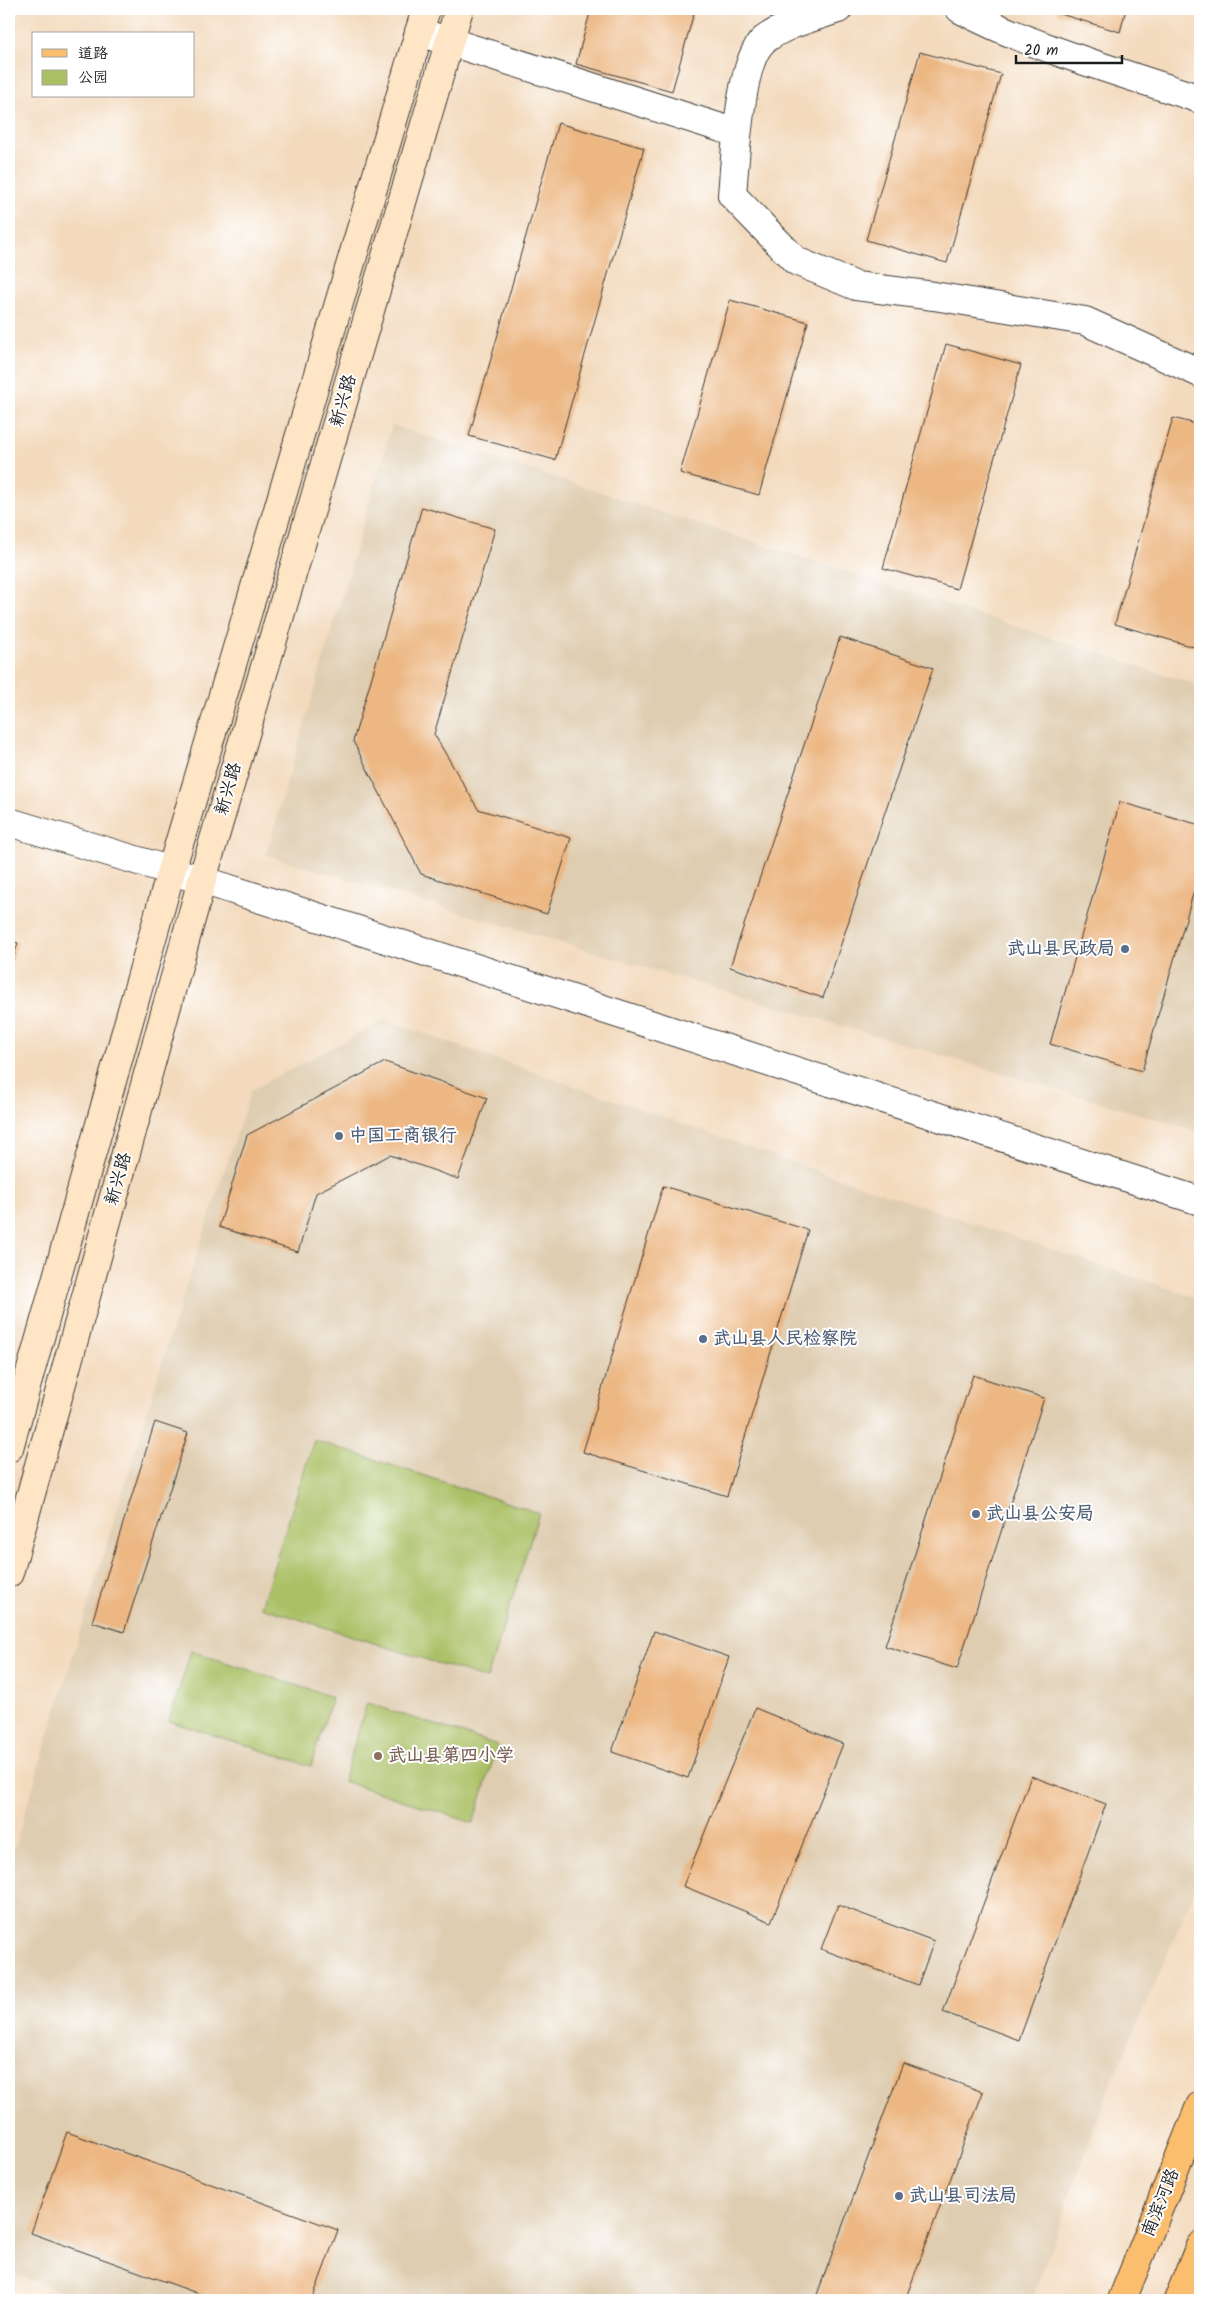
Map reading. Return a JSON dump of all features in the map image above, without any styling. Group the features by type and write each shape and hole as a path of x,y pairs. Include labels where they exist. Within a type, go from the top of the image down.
{"main road":[{"name":"新兴路","path":"9,1573 202,880 460,9"},
{"name":"新兴路","path":"9,1448 171,871 423,20"},
{"name":"南滨河路","path":"1122,2300 1200,2106"},
{"path":"1178,2300 1200,2246"}],"street":[{"path":"838,9 793,25 763,41 749,62 737,133 732,195 796,261 856,286 934,296 1085,321 1200,373"},
{"path":"960,9 1049,48 1200,99"},
{"path":"423,20 450,41 737,133"},
{"path":"9,822 202,880 1200,1201"}],"shaded area":[{"path":"392,425 1200,686 1200,1132 266,855"},
{"path":"385,1020 841,1179 1200,1299 1200,1878 1107,2094 1032,2300 86,2300 9,2272 9,1865 172,1330 251,1090"}],"green space":[{"path":"314,1440 539,1513 487,1679 261,1607"},
{"path":"191,1651 332,1697 311,1766 169,1721"},
{"path":"367,1703 498,1745 473,1823 343,1781"}],"building":[{"path":"591,9 695,9 672,91 576,64"},
{"path":"1058,9 1126,9 1120,32 1057,13"},
{"path":"920,52 1001,74 947,263 866,240"},
{"path":"558,123 644,148 555,460 469,436"},
{"path":"730,300 808,322 759,495 680,473"},
{"path":"946,344 1021,365 957,589 883,568"},
{"path":"1173,418 1200,425 1200,625 1194,647 1115,624"},
{"path":"422,507 495,529 434,734 478,809 571,838 547,914 421,874 353,741"},
{"path":"840,637 933,668 823,998 730,967"},
{"path":"1120,802 1200,825 1200,870 1142,1071 1050,1044"},
{"path":"9,940 18,943 9,971"},
{"path":"385,1062 487,1098 458,1179 390,1155 316,1193 298,1252 219,1227 247,1135"},
{"path":"663,1186 808,1230 727,1496 583,1452"},
{"path":"973,1375 1044,1398 957,1669 885,1646"},
{"path":"155,1422 188,1433 124,1632 92,1622"},
{"path":"654,1631 729,1657 688,1778 612,1752"},
{"path":"755,1708 843,1744 771,1922 683,1886"},
{"path":"1031,1776 1106,1804 1019,2040 943,2012"},
{"path":"838,1905 934,1941 918,1985 821,1949"},
{"name":"武山县司法局","path":"903,2063 983,2092 905,2300 815,2300"},
{"path":"67,2132 338,2230 312,2300 216,2300 31,2233"}],"place":[{"name":"武山县民政局","path":"1125,949"},
{"name":"中国工商银行","path":"339,1136"},
{"name":"武山县人民检察院","path":"703,1339"},
{"name":"武山县公安局","path":"976,1514"},
{"name":"武山县第四小学","path":"378,1756"},
{"name":"武山县司法局","path":"899,2196"}]}
